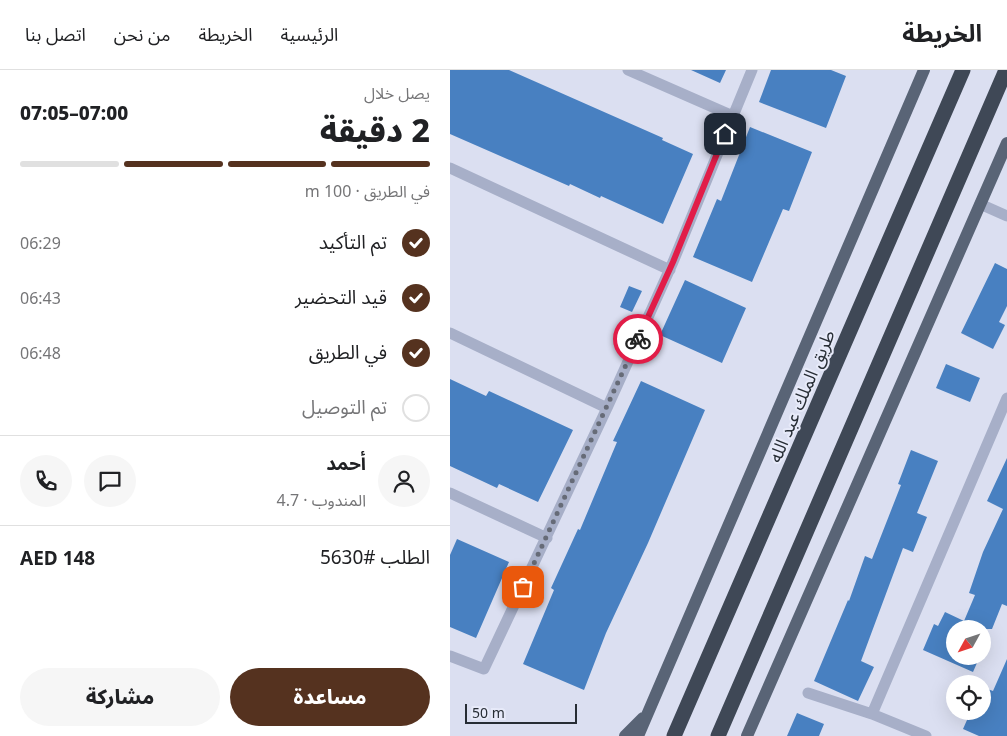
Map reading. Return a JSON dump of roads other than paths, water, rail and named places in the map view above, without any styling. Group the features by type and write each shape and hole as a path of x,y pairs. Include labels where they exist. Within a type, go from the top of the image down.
{"highway":[{"name":"طريق الملك عبد الله","path":"674,736 953,93 961,70"},
{"path":"718,736 1006,70"},
{"path":"989,110 1007,77"}],"main road":[{"name":"طريق الملك عبد الله","path":"638,736 924,70"},
{"path":"747,736 1007,143"},
{"path":"625,736 648,713"},
{"path":"645,736 648,713"}],"street":[{"path":"628,70 733,116"},
{"path":"450,656 484,669 547,538 670,270 752,70"},
{"path":"450,168 670,270"},
{"path":"980,204 1007,216"},
{"path":"450,333 607,408"},
{"path":"872,714 1003,420 1007,398"},
{"path":"450,493 547,538"},
{"path":"808,693 872,714 926,736"}]}
